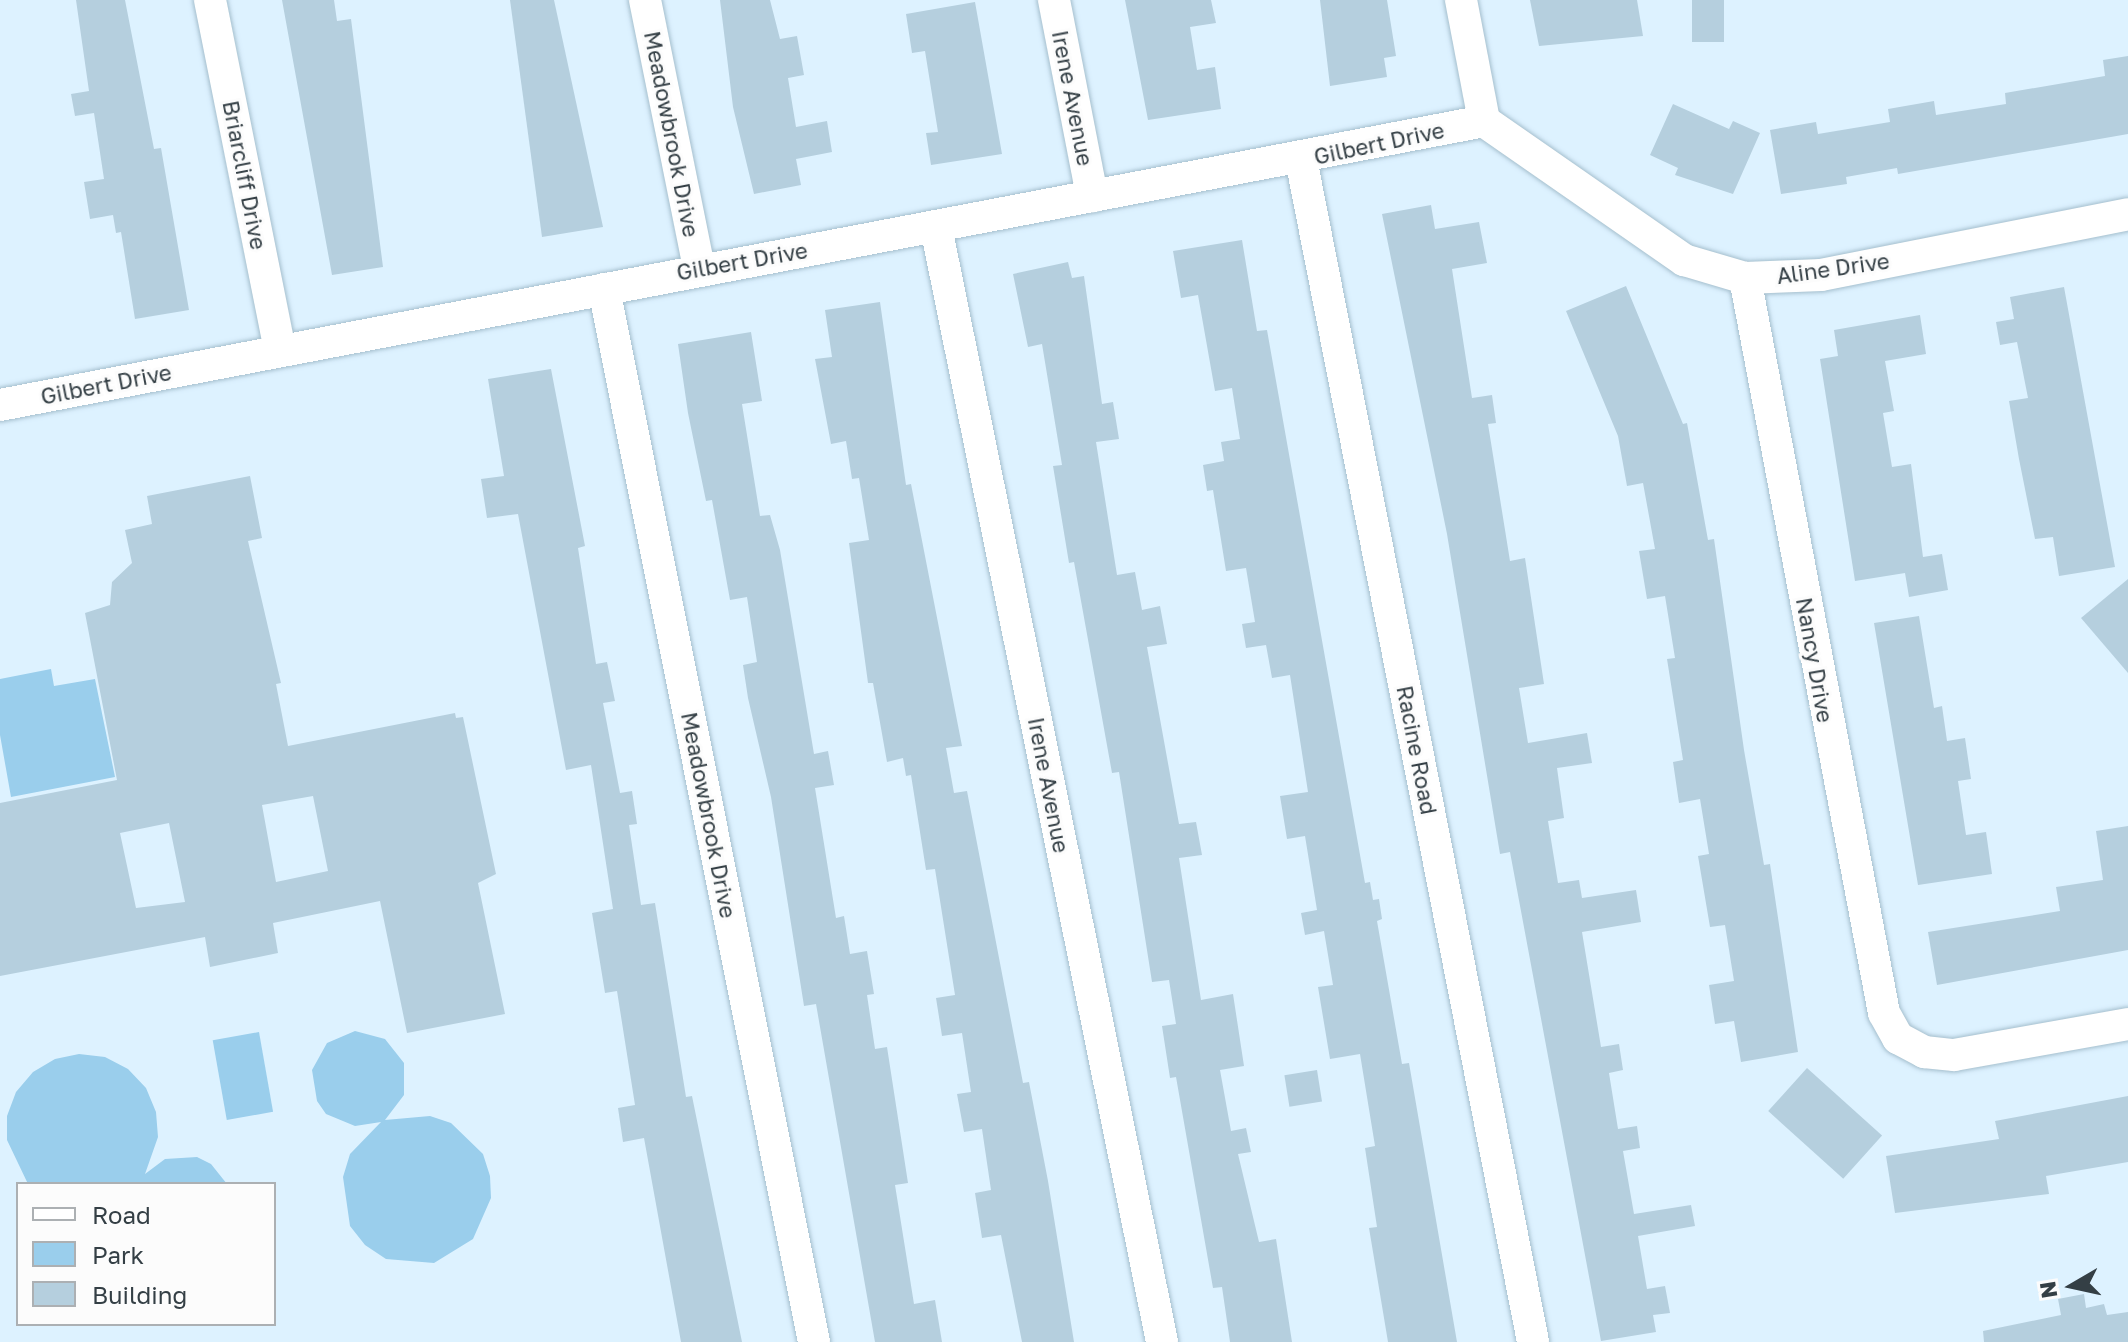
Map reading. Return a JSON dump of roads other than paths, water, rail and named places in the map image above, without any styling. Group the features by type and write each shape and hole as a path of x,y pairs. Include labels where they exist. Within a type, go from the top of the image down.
{"street":[{"name":"Briarcliff Drive","path":"210,0 280,350"},
{"name":"Meadowbrook Drive","path":"645,0 699,267"},
{"name":"Irene Avenue","path":"1054,0 1092,196"},
{"path":"1461,0 1484,121"},
{"name":"Gilbert Drive","path":"0,405 604,289 699,267 936,227 1301,159 1484,121"},
{"name":"Aline Drive","path":"1484,121 1684,260 1745,278 1821,275 2128,214"},
{"name":"Racine Road","path":"1301,159 1533,1342"},
{"name":"Irene Avenue","path":"936,227 1162,1342"},
{"name":"Nancy Drive","path":"1745,278 1873,976 1898,1038 1924,1052 1954,1055 2128,1024"},
{"name":"Meadowbrook Drive","path":"604,289 814,1342"}]}
